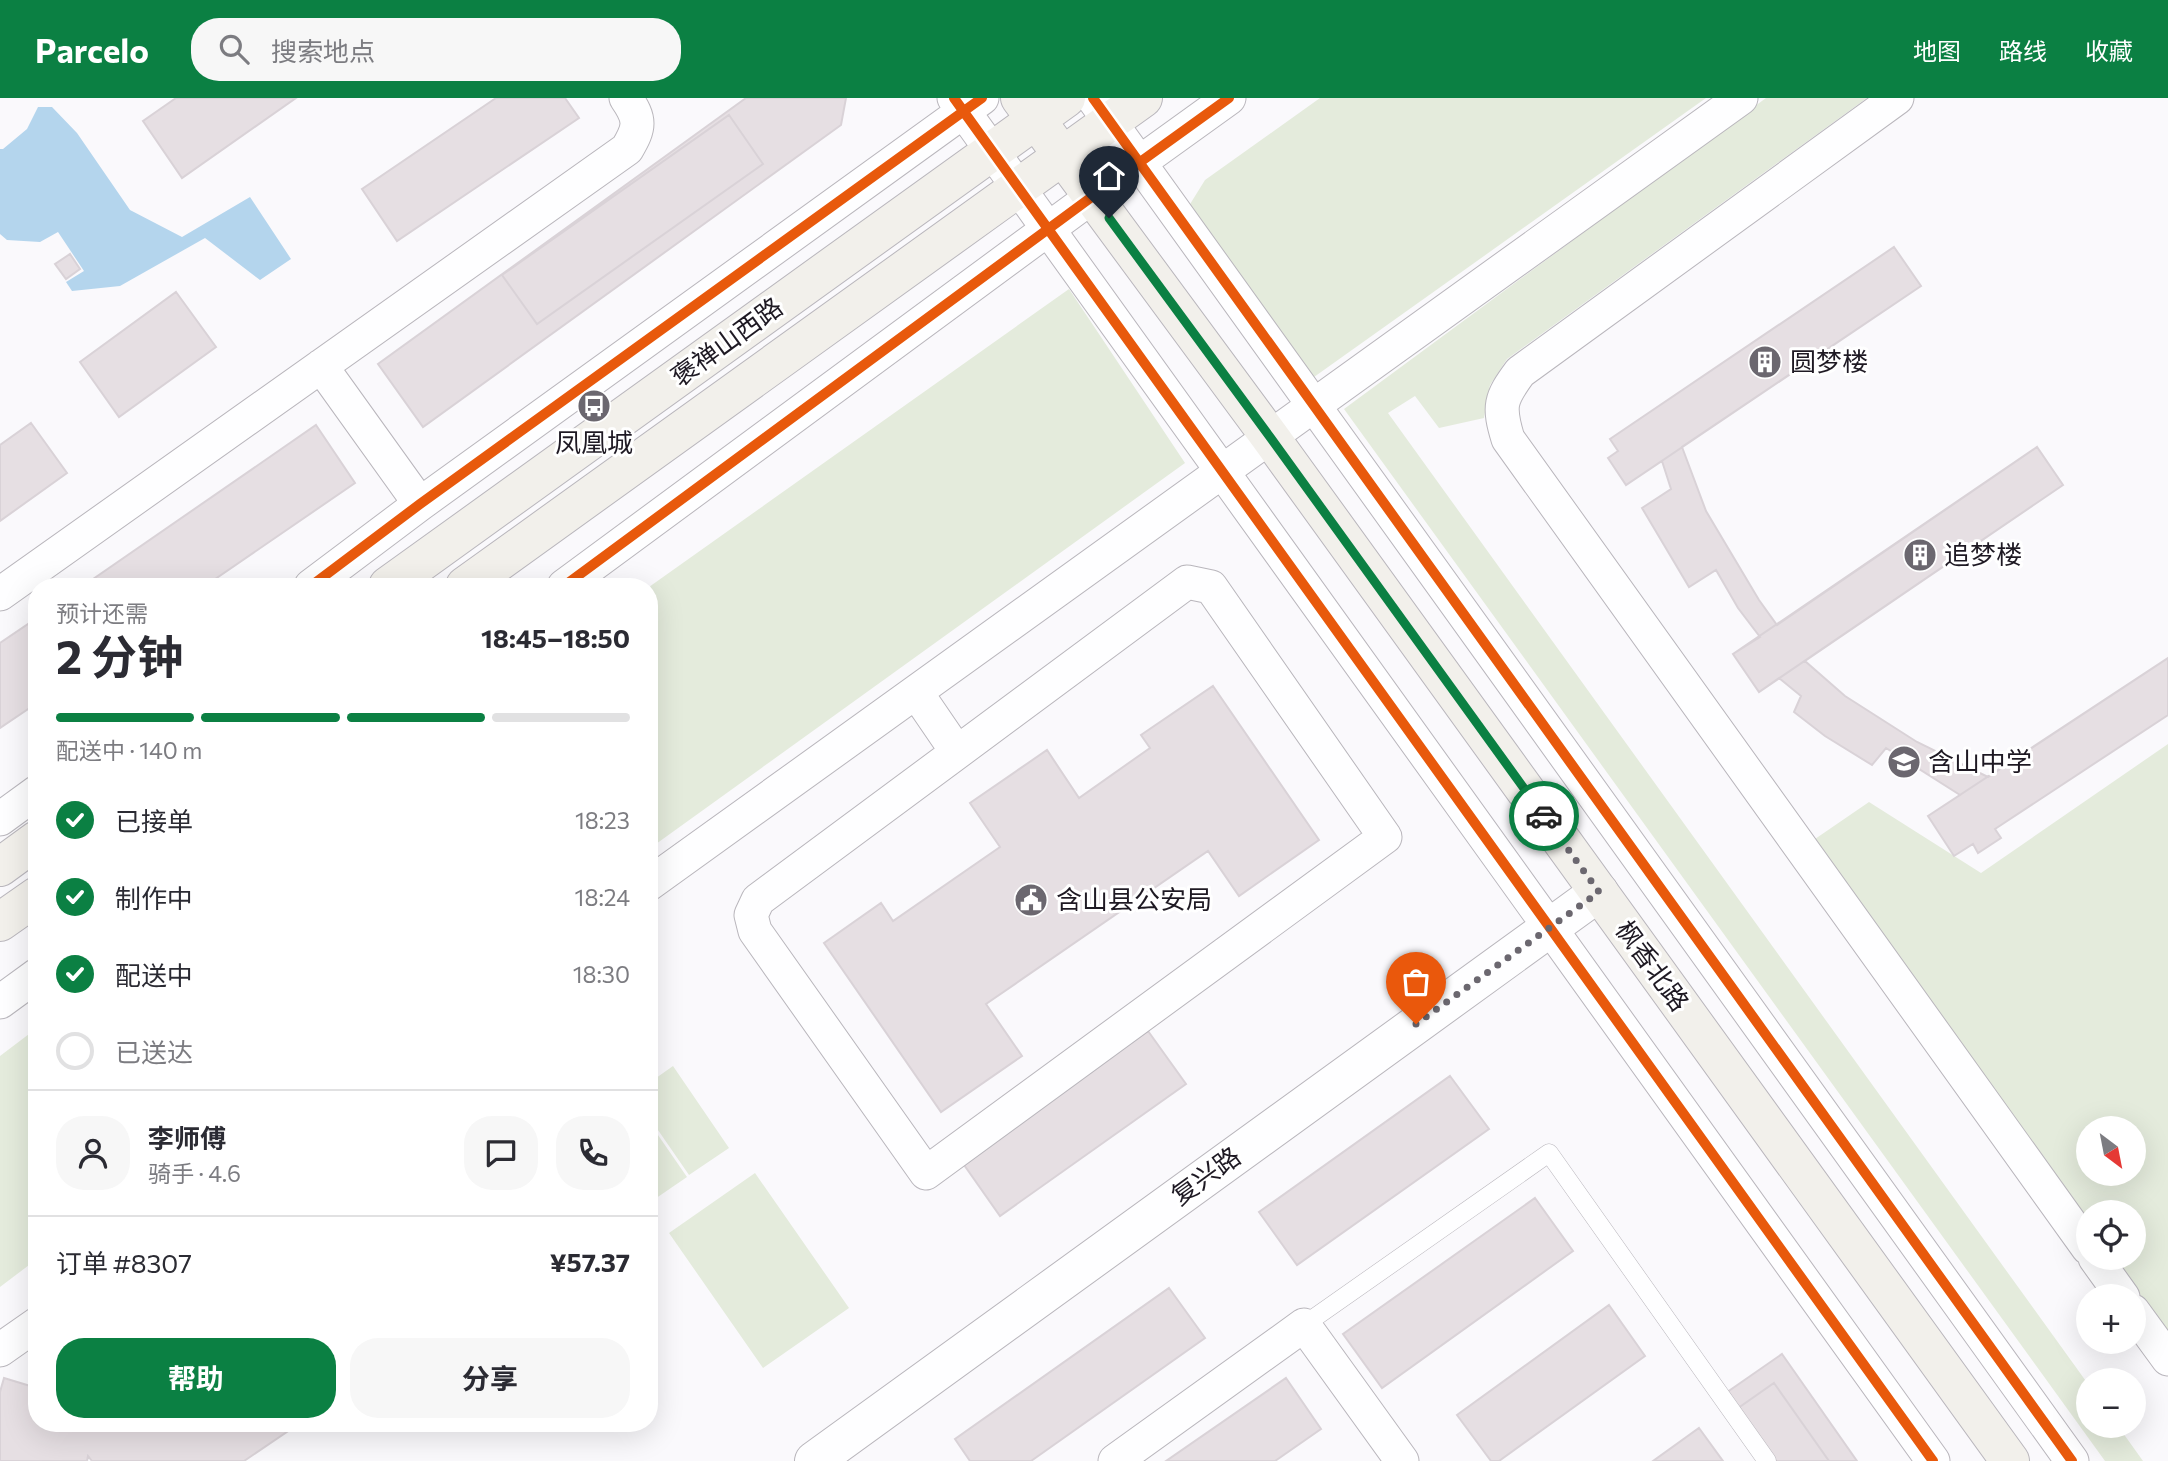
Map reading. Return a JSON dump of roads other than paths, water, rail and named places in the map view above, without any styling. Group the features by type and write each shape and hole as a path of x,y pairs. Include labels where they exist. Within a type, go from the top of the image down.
{"main road":[{"name":"褒禅山西路","path":"399,578 993,151 1028,109 1066,98"},
{"name":"褒禅山西路","path":"476,578 1063,156 1101,110 1143,98"},
{"name":"枫香北路","path":"1028,109 1270,437 2010,1461"},
{"path":"0,867 28,847"},
{"path":"0,922 28,902"}],"street":[{"path":"0,594 627,149 638,130 635,112 626,98"},
{"path":"575,578 1229,98"},
{"path":"658,878 1741,98"},
{"path":"1897,98 1520,372 1505,392 1501,416 1508,439 2076,1231"},
{"path":"322,578 967,103 993,151 1018,188 1933,1461"},
{"path":"1101,110 2071,1461"},
{"path":"321,366 420,504"},
{"path":"1187,582 1211,587 1385,836 926,1173 755,931 751,915 758,900 957,752 1187,582"},
{"path":"916,692 957,752"},
{"path":"0,819 28,799"},
{"name":"复兴路","path":"814,1461 1599,892"},
{"path":"0,1002 28,982"},
{"path":"1115,1461 1304,1325 1402,1461"},
{"path":"2146,1329 2168,1360"},
{"path":"0,1350 28,1330"}],"lane":[{"path":"1304,1325 1549,1153 1767,1461"}],"water":[{"path":"38,107 52,107 77,133 130,210 182,237 250,197 291,259 260,280 205,238 120,286 72,291 66,282 84,271 58,232 40,242 7,240 0,234 0,149 27,129"}],"place":[{"name":"圆梦楼","path":"1765,362"},
{"name":"凤凰城","path":"594,406"},
{"name":"追梦楼","path":"1920,555"},
{"name":"含山中学","path":"1904,762"},
{"name":"含山县公安局","path":"1031,900"}]}
